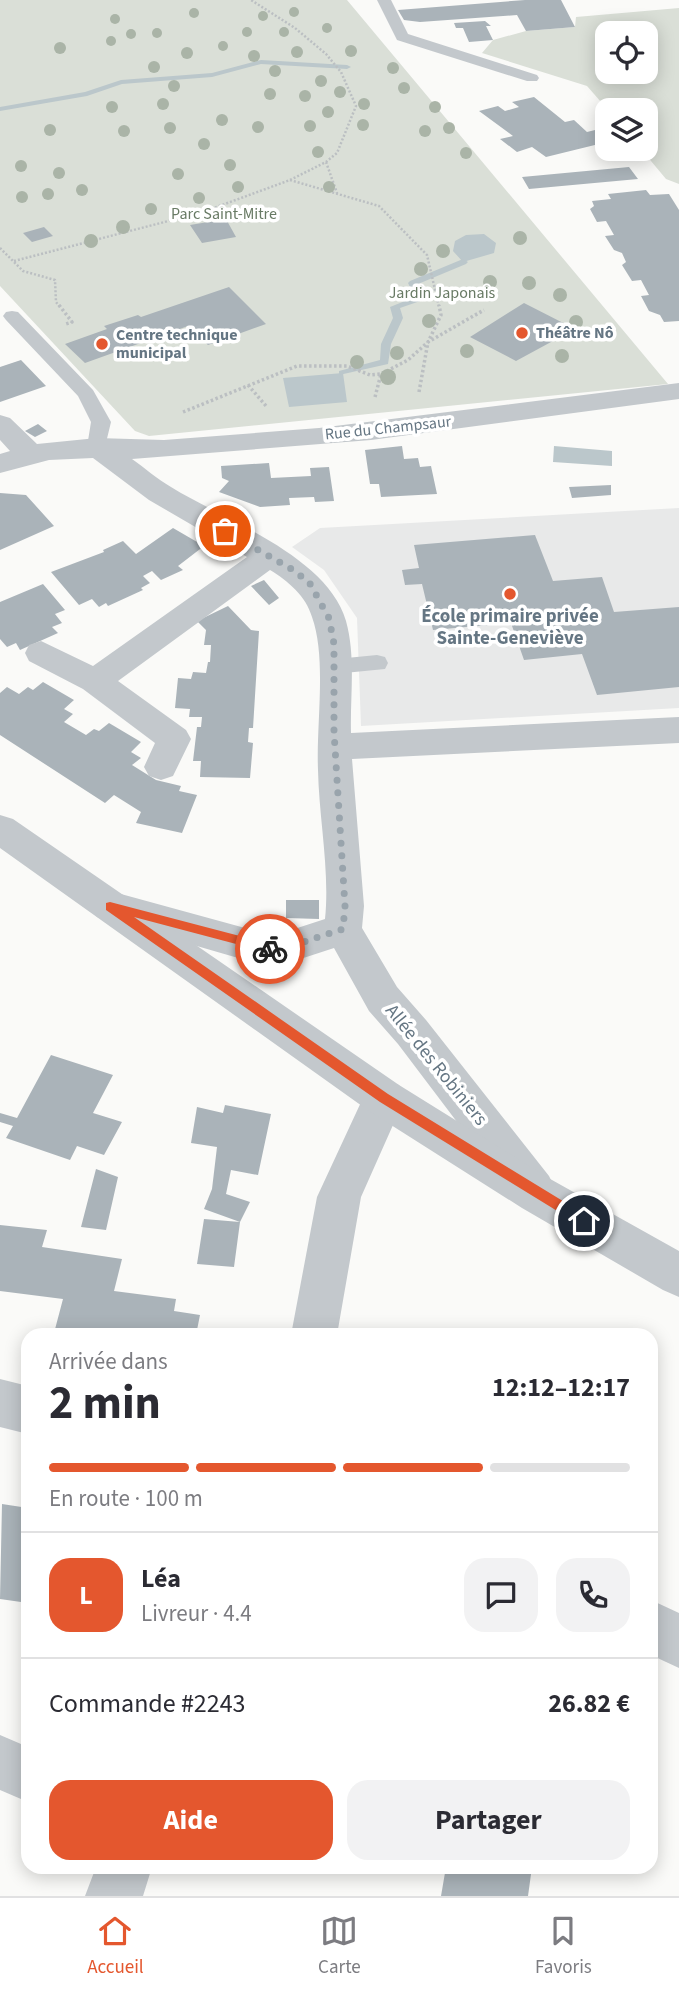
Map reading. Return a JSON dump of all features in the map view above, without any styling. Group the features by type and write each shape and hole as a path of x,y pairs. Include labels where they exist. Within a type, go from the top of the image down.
{"street":[{"name":"Rue du Champsaur","path":"0,464 28,452 99,435 130,450 271,441 410,427 679,391"},
{"path":"0,424 28,452"},
{"path":"99,435 159,493 309,582 320,600 329,618 334,644 334,747 345,906 343,929 279,950 245,944 110,906"},
{"path":"95,681 269,556"},
{"path":"41,653 95,681 174,739 161,767"},
{"path":"334,747 679,730"},
{"path":"0,829 384,1098 537,1194 679,1275"},
{"name":"Allée des Robiniers","path":"343,929 383,999 412,1032 537,1194"},
{"path":"315,1328 339,1197 384,1098"},
{"path":"0,1403 21,1408"},
{"path":"658,1630 679,1642"},
{"path":"0,1762 21,1772"},
{"path":"114,1896 122,1874"}],"lane":[{"path":"384,0 402,37 532,78"},
{"path":"12,316 86,394 99,435 120,416"},
{"path":"334,666 377,663"}],"path":[{"path":"14,261 204,212 290,180 326,162 337,153 356,106 343,76 332,59 289,25 251,0"},
{"path":"326,162 337,194"},
{"path":"290,180 379,206 427,255 441,315 428,342 417,409 410,427"},
{"path":"0,248 23,271 55,280"},
{"path":"130,450 135,431 297,366 347,366 370,375 381,374 408,360 428,342 484,310"}],"shaded area":[{"path":"484,234 496,243 494,253 463,262 453,251 455,241 466,235"},
{"path":"343,373 347,402 289,407 283,378"},
{"path":"554,446 612,451 612,466 553,462"},
{"name":"École primaire privée Sainte-Geneviève","path":"679,508 679,708 361,726 357,618 324,570 292,547 320,528"}],"green space":[{"name":"Parc Saint-Mitre","path":"0,0 347,0 668,384 149,436 135,431 0,286"},
{"path":"679,8 679,184 666,179 651,161 658,161 658,98 598,98 587,86 482,53 493,40 526,31 575,27 576,17"}],"building":[{"path":"525,0 561,0 575,27 526,31 517,15 420,22 404,20 398,10"},
{"path":"485,21 491,26 486,26 493,40 469,42 463,28 456,28 454,23"},
{"path":"534,97 565,122 574,120 587,132 595,130 595,145 546,157 532,147 517,152 500,139 513,136 479,111 498,106 505,111 519,107 512,102"},
{"path":"629,167 638,179 529,189 522,177"},
{"path":"646,190 650,195 669,194 679,210 679,321 664,322 660,315 649,311 641,296 649,295 641,280 632,281 622,265 626,262 622,253 614,250 605,236 614,235 606,221 597,222 590,209 594,206 592,201 611,199 608,194"},
{"path":"226,219 236,237 202,243 190,225"},
{"path":"44,227 53,236 32,242 23,233"},
{"path":"229,287 266,324 208,345 188,326 85,363 65,344 107,329 104,326 138,315 141,317"},
{"name":"Théâtre Nô","path":"524,303 575,329 516,361 470,337"},
{"path":"21,360 46,386 0,402 0,367"},
{"path":"38,424 47,431 35,437 25,431"},
{"path":"402,446 404,459 418,458 420,467 431,466 437,494 381,497 379,484 370,484 365,450"},
{"path":"269,463 271,478 311,476 310,468 329,467 334,501 315,502 314,497 289,498 290,505 260,507 219,492 229,481 222,478 221,466"},
{"path":"611,485 611,495 572,498 569,487"},
{"path":"0,493 26,495 54,526 0,550"},
{"path":"173,528 204,546 178,566 183,570 161,580 152,571 143,576 150,583 141,588 143,590 108,606 106,603 99,607 92,599 79,605 51,572 104,552 103,550 123,541 136,554"},
{"path":"535,535 553,581 602,577 614,612 679,607 679,687 597,695 582,654 524,660 511,623 433,630 422,584 405,585 402,570 419,568 414,545"},
{"path":"264,580 279,598 269,605 251,586"},
{"path":"43,584 65,610 55,614 62,623 52,627 58,633 20,650 16,643 7,647 0,639 0,602"},
{"path":"228,606 251,630 259,631 253,728 249,728 248,742 253,743 250,778 200,777 201,761 193,761 197,727 201,727 202,717 189,717 190,709 175,708 178,678 191,679 193,672 206,673 210,662 211,645 204,645 206,630 197,621"},
{"path":"43,682 74,700 64,709 73,714 64,722 86,735 94,729 99,731 109,723 141,742 131,752 141,758 132,765 156,780 181,786 179,791 197,795 182,833 136,823 141,812 114,795 105,803 0,735 0,693 7,687 19,694 28,687 33,690"},
{"path":"286,900 319,900 319,919 286,918"},
{"path":"51,1055 113,1075 93,1113 122,1122 104,1155 77,1146 70,1160 6,1138 13,1126 0,1122 0,1113 17,1118"},
{"path":"225,1105 271,1114 258,1175 231,1170 226,1194 250,1202 240,1222 204,1209 212,1189 217,1147 191,1143 197,1107 223,1113"},
{"path":"96,1169 118,1177 106,1230 81,1227"},
{"path":"204,1219 240,1222 234,1267 197,1264"},
{"path":"0,1225 47,1230 42,1247 122,1259 114,1291 176,1299 174,1311 200,1315 197,1328 55,1328 63,1299 0,1291"},
{"path":"2,1504 21,1507 21,1602 0,1599"},
{"path":"445,1874 531,1874 528,1896 441,1896"}],"waterway":[{"path":"0,109 87,94 121,82 212,75 261,62 347,67"},
{"path":"343,373 385,362 386,344 398,318 395,307 420,298 413,283 463,262"}],"way so far":[{"path":"225,531 290,568 309,582 329,618 334,644 334,732 345,906 343,929 279,950 270,949"}],"place":[{"name":"Théâtre Nô","path":"522,333"},
{"name":"Centre technique municipal","path":"102,344"},
{"name":"École primaire privée Sainte-Geneviève","path":"510,594"}],"route":[{"path":"270,949 110,906 384,1098 584,1221"}],"park label":[{"name":"Jardin Japonais","path":"442,293"}]}
